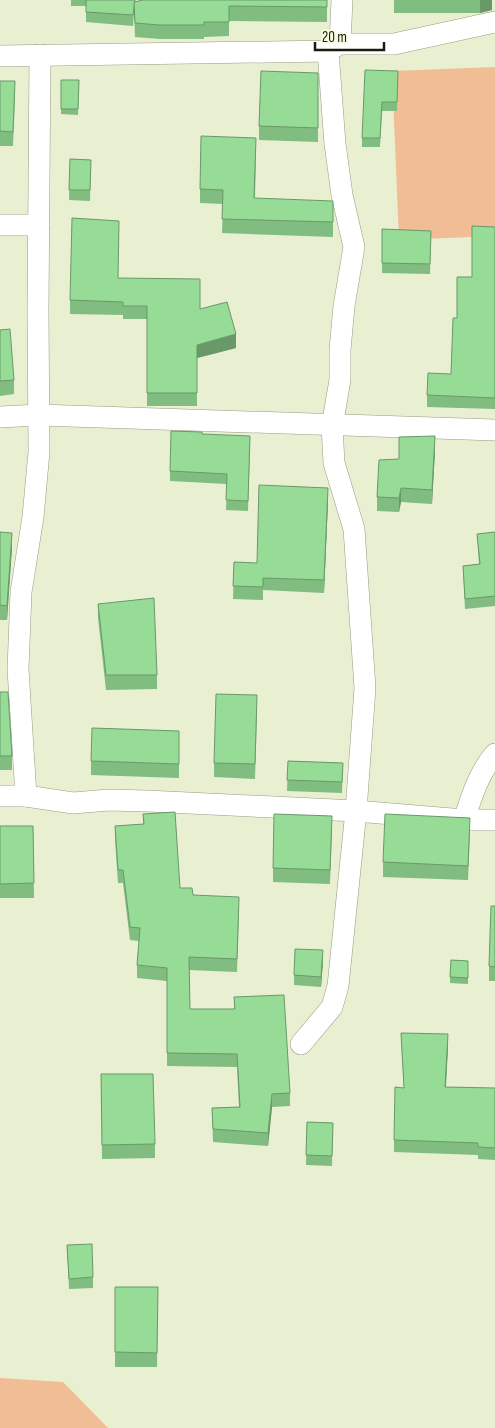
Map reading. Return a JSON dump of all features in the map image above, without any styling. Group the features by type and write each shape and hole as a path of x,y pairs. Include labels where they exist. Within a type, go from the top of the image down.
{"street":[{"path":"301,1044 332,1007 338,986 356,811 364,678 354,529 334,464 332,426 340,380 340,350 344,306 354,247 342,196 335,144 334,48 342,0"},
{"path":"0,56 334,48 394,44 495,22"},
{"path":"26,796 18,669 21,592 33,517 39,452 40,55"},
{"path":"0,225 39,225"},
{"path":"0,417 39,415 495,430"},
{"path":"464,820 472,793 490,759 495,754"},
{"path":"0,796 26,796 73,803 109,800 147,801 356,811 464,820 495,820"}],"shaded area":[{"path":"495,67 495,236 399,240 392,71"},
{"path":"0,1378 63,1382 108,1428 0,1428"}],"building":[{"path":"86,0 135,0 133,15 86,12"},
{"path":"143,0 327,0 327,7 229,6 229,22 204,22 204,25 135,23 134,2"},
{"path":"365,70 398,71 397,102 382,102 380,138 362,138"},
{"path":"261,71 318,73 318,128 259,126"},
{"path":"61,80 79,80 78,109 61,109"},
{"path":"0,81 15,81 13,132 0,131"},
{"path":"201,136 256,138 254,198 333,201 333,222 222,219 223,190 200,189"},
{"path":"70,159 91,160 90,190 69,190"},
{"path":"72,218 119,221 118,278 200,279 200,309 227,302 236,334 197,345 197,393 147,393 147,306 123,306 123,302 70,300"},
{"path":"472,226 495,227 495,398 427,395 428,373 451,374 453,318 457,318 457,277 472,277"},
{"path":"382,229 431,231 430,264 382,263"},
{"path":"10,329 14,380 0,381 0,330"},
{"path":"171,431 250,436 248,501 226,500 227,474 170,471"},
{"path":"435,436 432,490 401,488 399,498 377,497 379,460 399,459 399,437"},
{"path":"259,485 328,488 324,580 263,578 263,587 233,586 234,562 257,563"},
{"path":"0,532 12,533 7,606 0,605"},
{"path":"495,532 495,596 465,599 463,566 480,564 477,534"},
{"path":"154,598 157,675 106,675 98,604"},
{"path":"0,692 8,692 12,756 0,756"},
{"path":"216,694 257,695 255,764 214,763"},
{"path":"92,728 179,731 179,764 91,761"},
{"path":"288,761 343,763 342,782 287,780"},
{"path":"175,812 180,888 192,888 193,895 239,897 237,959 189,957 190,1009 235,1009 234,997 284,995 290,1093 272,1094 268,1133 213,1129 212,1108 240,1107 237,1054 167,1053 167,968 137,965 140,928 130,927 123,870 118,870 115,826 144,824 143,814"},
{"path":"274,814 332,816 330,870 273,868"},
{"path":"385,814 470,818 468,866 383,862"},
{"path":"0,826 33,826 34,883 0,884"},
{"path":"491,906 495,906 495,967 489,966"},
{"path":"295,949 323,950 321,977 294,975"},
{"path":"451,960 468,961 468,978 450,977"},
{"path":"401,1033 448,1034 445,1087 495,1088 495,1148 478,1147 478,1143 394,1140 395,1087 404,1088"},
{"path":"101,1074 153,1074 155,1144 102,1145"},
{"path":"307,1122 333,1123 332,1156 306,1155"},
{"path":"92,1244 93,1277 69,1279 67,1245"},
{"path":"115,1287 158,1287 157,1353 115,1352"}]}
